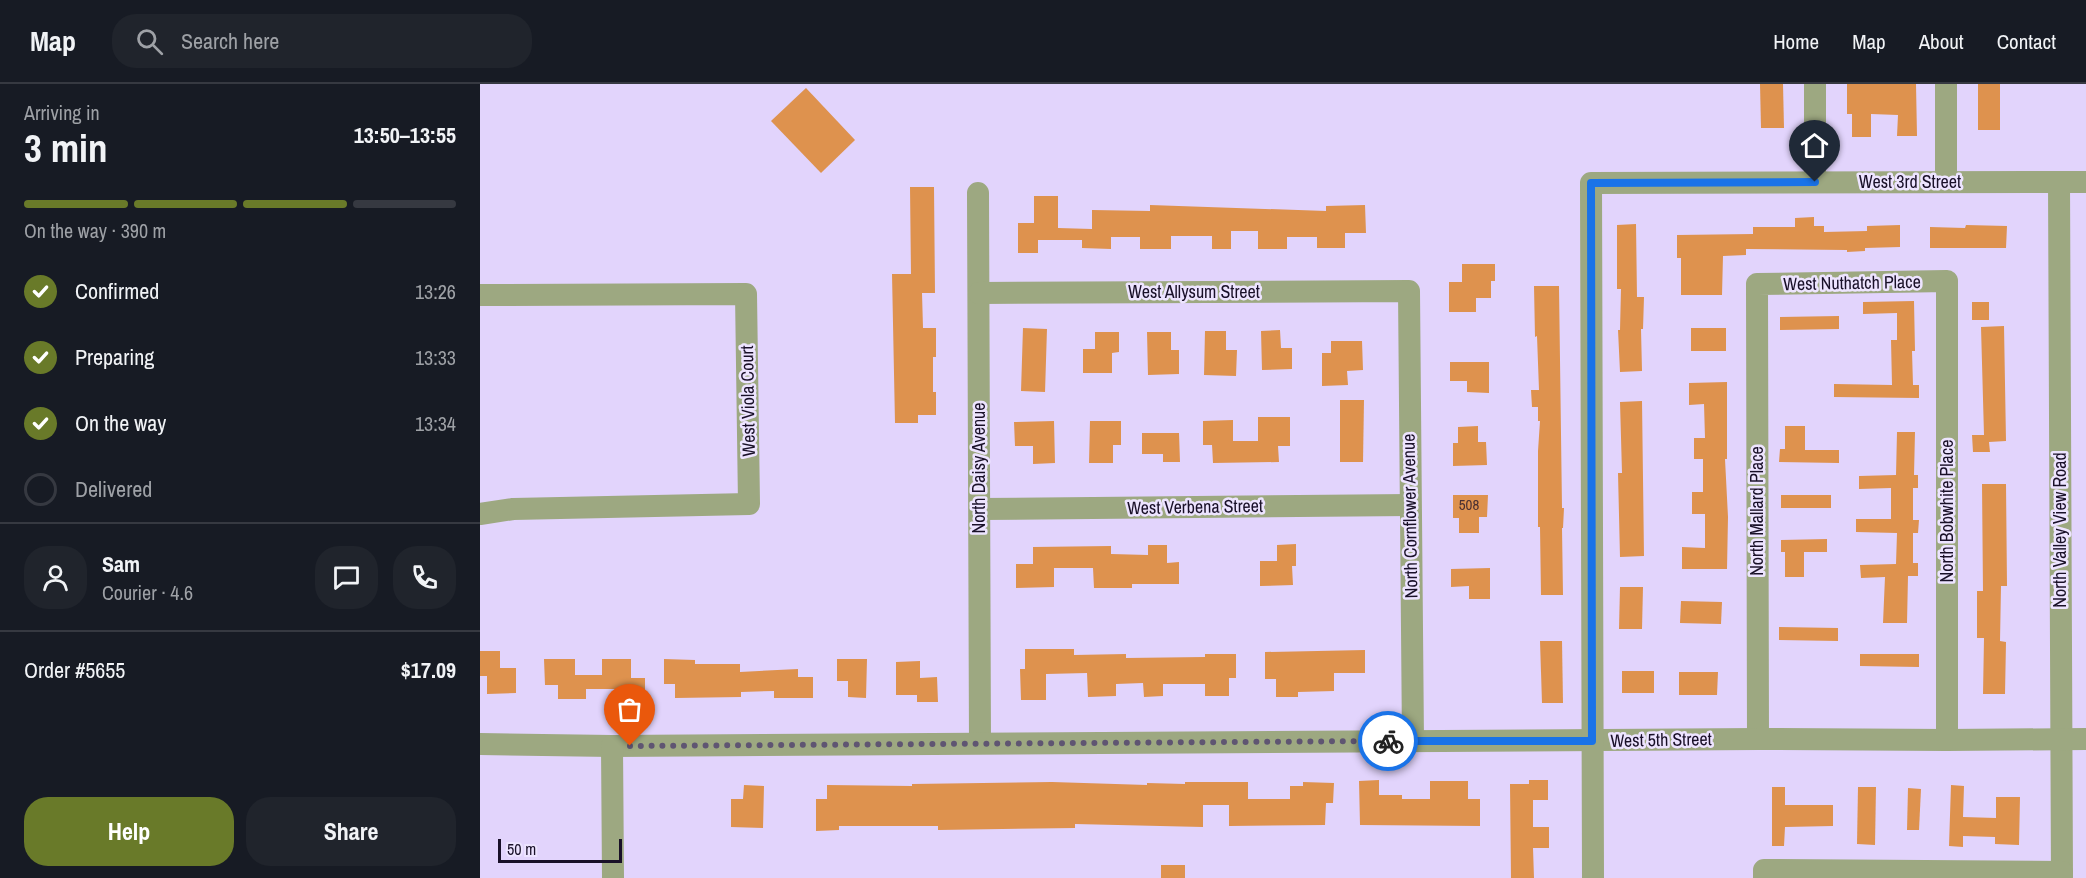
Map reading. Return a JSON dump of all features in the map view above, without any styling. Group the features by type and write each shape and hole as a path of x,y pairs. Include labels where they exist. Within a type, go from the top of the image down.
{"street":[{"path":"1815,84 1815,182"},
{"path":"1946,84 1946,182"},
{"name":"North Valley View Road","path":"2059,182 2062,875"},
{"name":"West 3rd Street","path":"1592,741 1591,183 2086,182"},
{"name":"North Daisy Avenue","path":"978,193 980,743"},
{"name":"West Nuthatch Place","path":"1756,284 1947,281"},
{"name":"North Bobwhite Place","path":"1947,281 1947,740"},
{"name":"North Mallard Place","path":"1756,284 1758,739"},
{"name":"West Allysum Street","path":"979,293 1409,291"},
{"name":"North Cornflower Avenue","path":"1409,291 1413,741"},
{"name":"West Viola Court","path":"480,296 746,294 749,504 513,509 480,514"},
{"name":"West Verbena Street","path":"980,508 1410,505"},
{"name":"West 5th Street","path":"480,744 612,746 2086,739"},
{"path":"1592,741 1593,878"},
{"path":"612,746 613,878"},
{"path":"1764,874 2062,875"}],"building":[{"path":"1760,84 1783,84 1784,128 1761,128"},
{"path":"1847,84 1916,84 1917,136 1897,136 1898,115 1871,114 1871,137 1852,137 1852,114 1847,114"},
{"path":"1978,84 2000,84 2000,130 1978,130"},
{"path":"806,88 855,140 821,173 771,121"},
{"path":"910,187 934,187 935,293 922,293 923,328 936,328 933,392 936,392 936,415 918,415 918,423 895,423 892,274 911,274"},
{"path":"1034,196 1058,196 1058,228 1092,229 1092,210 1150,211 1150,205 1326,211 1326,206 1365,205 1366,233 1345,233 1345,248 1317,248 1317,237 1287,237 1287,249 1258,249 1258,231 1231,231 1231,249 1212,249 1212,236 1171,236 1171,249 1140,249 1140,237 1111,237 1111,249 1082,248 1082,240 1038,240 1038,253 1018,253 1018,223 1034,223"},
{"path":"1814,217 1814,226 1824,226 1824,232 1867,231 1867,226 1900,225 1900,247 1865,248 1865,251 1847,252 1847,250 1746,249 1746,255 1723,256 1722,295 1681,295 1681,258 1677,258 1677,235 1753,234 1753,227 1795,227 1795,218"},
{"path":"1636,224 1637,297 1644,297 1643,329 1641,329 1642,371 1620,372 1618,330 1620,330 1621,289 1617,289 1617,225"},
{"path":"1966,225 2007,226 2006,248 1930,248 1930,227 1965,228"},
{"path":"1462,264 1495,264 1495,281 1491,281 1491,298 1476,298 1476,312 1449,312 1449,282 1462,282"},
{"path":"1534,286 1559,286 1562,508 1564,508 1563,595 1541,595 1540,527 1538,527 1540,421 1538,421 1538,407 1532,407 1531,390 1539,390"},
{"path":"1914,301 1913,385 1919,385 1919,398 1834,397 1834,384 1892,385 1891,340 1897,340 1897,313 1863,314 1863,302"},
{"path":"1972,302 1989,302 1989,320 1972,320"},
{"path":"1839,316 1839,329 1780,330 1780,317"},
{"path":"2004,326 2006,441 1989,442 1990,452 1973,452 1972,435 1984,435 1981,327"},
{"path":"1023,328 1047,329 1045,392 1021,391"},
{"path":"1691,328 1726,328 1726,351 1691,351"},
{"path":"1280,330 1281,348 1292,348 1292,369 1262,370 1261,331"},
{"path":"1205,331 1226,331 1226,350 1237,350 1236,376 1204,375"},
{"path":"1095,332 1119,332 1119,352 1112,353 1112,373 1083,373 1083,349 1095,349"},
{"path":"1147,332 1171,332 1171,350 1179,350 1179,374 1148,375"},
{"path":"1331,341 1362,341 1363,370 1347,371 1348,385 1322,386 1322,353 1331,353"},
{"path":"1450,362 1489,362 1489,393 1467,392 1467,381 1450,381"},
{"path":"1727,382 1727,459 1725,459 1728,517 1727,569 1682,569 1682,547 1705,548 1705,514 1692,514 1692,492 1703,492 1703,459 1694,459 1694,438 1705,438 1704,404 1689,405 1689,383"},
{"path":"1340,400 1364,400 1363,462 1340,462"},
{"path":"1642,401 1644,556 1620,557 1618,473 1622,473 1620,402"},
{"path":"1258,417 1290,417 1290,446 1278,446 1279,462 1213,463 1212,445 1203,445 1203,421 1233,420 1233,441 1258,441"},
{"path":"1054,421 1055,463 1033,464 1033,446 1015,446 1014,422"},
{"path":"1090,421 1121,421 1121,445 1113,445 1113,463 1089,463"},
{"path":"1478,426 1478,442 1486,442 1487,465 1453,466 1453,443 1458,443 1458,427"},
{"path":"1785,426 1805,426 1805,450 1839,450 1839,463 1779,462 1780,449 1785,449"},
{"path":"1897,432 1915,432 1914,475 1918,475 1918,488 1913,488 1913,520 1919,520 1918,533 1913,533 1913,563 1918,563 1918,576 1908,576 1907,623 1883,623 1885,577 1861,578 1860,565 1896,564 1897,533 1856,532 1856,519 1891,519 1891,488 1859,489 1859,476 1896,475"},
{"path":"1142,433 1179,433 1180,462 1163,462 1163,454 1142,454"},
{"path":"1982,484 2006,484 2007,586 2001,586 2000,641 2006,642 2005,694 1983,694 1984,638 1977,638 1977,591 1983,591"},
{"path":"1453,495 1488,495 1487,517 1479,517 1479,533 1459,533 1459,518 1453,518"},
{"path":"1781,495 1831,495 1831,508 1781,508"},
{"path":"1827,539 1827,552 1804,552 1804,577 1785,577 1785,552 1781,552 1781,540"},
{"path":"1296,544 1296,566 1292,566 1293,585 1260,586 1260,561 1277,561 1277,545"},
{"path":"1148,545 1167,545 1167,563 1179,562 1179,584 1132,584 1132,588 1094,588 1093,568 1054,568 1054,587 1016,588 1016,564 1033,564 1033,547 1111,546 1111,554 1148,555"},
{"path":"1490,568 1490,599 1469,599 1469,586 1451,587 1451,569"},
{"path":"1620,587 1643,587 1642,629 1619,629"},
{"path":"1681,601 1722,602 1721,624 1680,623"},
{"path":"1779,627 1838,628 1838,641 1779,640"},
{"path":"1540,641 1562,641 1563,703 1542,703"},
{"path":"1025,649 1074,649 1074,655 1126,654 1126,658 1205,657 1205,654 1236,654 1236,678 1229,678 1229,696 1205,696 1205,684 1163,684 1163,696 1144,697 1143,683 1116,684 1116,696 1088,697 1087,673 1046,674 1046,700 1021,700 1020,669 1025,669"},
{"path":"1365,650 1365,673 1334,673 1334,691 1298,692 1298,697 1276,697 1276,679 1265,679 1265,652"},
{"path":"480,651 500,651 500,668 516,668 516,693 487,694 487,676 480,676"},
{"path":"1860,654 1919,654 1919,667 1860,666"},
{"path":"544,659 575,659 575,675 602,675 602,659 631,659 631,678 645,678 645,698 617,699 617,689 586,689 586,699 558,699 558,685 545,685"},
{"path":"664,659 695,660 695,664 740,664 740,672 798,669 798,677 813,677 813,698 774,698 774,691 741,692 741,697 675,698 675,684 664,684"},
{"path":"837,659 867,659 866,698 848,697 848,681 837,681"},
{"path":"920,661 920,678 937,677 938,702 917,702 917,695 896,695 896,662"},
{"path":"1622,671 1654,671 1654,693 1622,693"},
{"path":"1679,672 1718,672 1717,695 1679,695"},
{"path":"1379,780 1379,795 1402,795 1402,799 1430,799 1430,781 1468,781 1468,799 1480,799 1480,826 1360,825 1359,781"},
{"path":"1529,780 1548,780 1548,800 1533,800 1533,827 1549,827 1549,848 1533,848 1534,878 1511,878 1510,784 1529,784"},
{"path":"1052,782 1147,785 1147,783 1248,782 1248,799 1290,799 1290,786 1303,786 1303,782 1334,783 1333,803 1326,803 1325,825 1229,826 1229,805 1203,805 1203,827 1075,824 1075,828 938,830 938,826 839,826 839,830 816,831 816,799 827,799 827,785 912,786 912,784"},
{"path":"744,785 764,786 763,828 731,827 731,799 743,799"},
{"path":"1951,785 1964,786 1963,817 1996,818 1996,797 2020,797 2019,845 1995,844 1995,837 1963,836 1963,847 1949,846"},
{"path":"1772,787 1785,787 1785,805 1833,805 1833,826 1785,827 1784,846 1772,846"},
{"path":"1858,787 1876,787 1875,845 1857,844"},
{"path":"1908,788 1921,789 1919,830 1907,830"},
{"path":"1161,865 1185,865 1185,878 1161,878"}],"way so far":[{"path":"630,746 1388,741"}],"route":[{"path":"1388,741 1592,741 1591,183 1815,182"}]}
